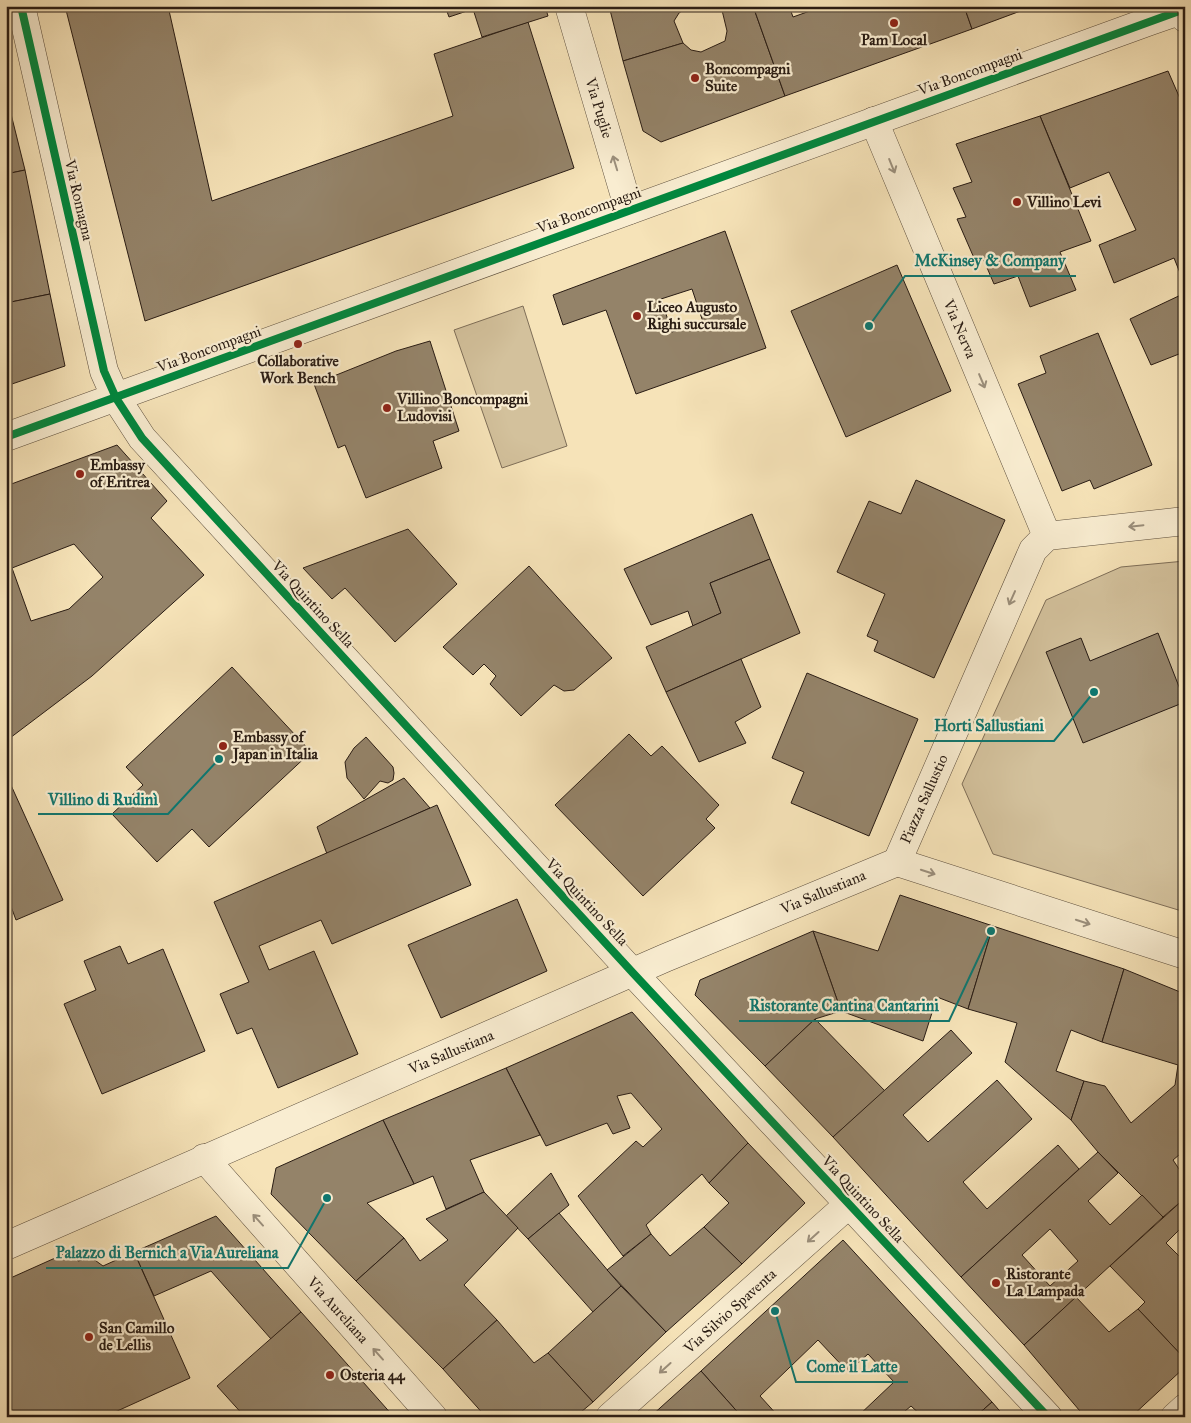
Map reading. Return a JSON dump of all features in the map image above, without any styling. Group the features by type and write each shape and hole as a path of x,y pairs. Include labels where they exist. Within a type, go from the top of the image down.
{"street":[{"name":"Via Romagna","path":"21,6 104,370 116,398"},
{"name":"Via Puglie","path":"569,6 629,210"},
{"name":"Via Boncompagni","path":"6,437 1183,10"},
{"name":"Via Nerva","path":"874,121 1047,536"},
{"name":"Via Quintino Sella","path":"116,398 142,438 633,973 1048,1417"},
{"path":"1047,536 1185,521"},
{"name":"Piazza Sallustio","path":"1047,536 1033,550 897,862 1185,955"},
{"name":"Via Sallustiana","path":"6,1246 674,954 897,862"},
{"name":"Via Aureliana","path":"204,1158 433,1417"},
{"name":"Via Silvio Spaventa","path":"610,1417 849,1204"},
{"path":"1176,1417 1185,1408"}],"shaded area":[{"path":"523,306 567,446 502,468 454,330"},
{"path":"1185,561 1185,912 993,854 962,784 1046,600 1121,567"}],"building":[{"path":"65,6 168,6 212,201 453,116 434,54 528,22 574,168 145,321"},
{"path":"445,6 545,6 548,16 482,37 473,9 449,17"},
{"path":"609,6 689,6 679,13 674,21 683,43 623,61"},
{"path":"721,6 753,6 785,96 661,142 643,131 623,61 683,43 691,50 701,52 725,41 727,31"},
{"path":"753,6 789,6 793,17 824,6 964,6 972,29 785,96"},
{"path":"964,6 1034,6 972,29"},
{"path":"1168,71 1185,110 1185,134 1180,137 1185,147 1185,271 1180,273 1174,258 1114,283 1099,245 1136,230 1109,172 1070,188 1040,116"},
{"path":"6,94 25,170 6,174"},
{"name":"Villino Levi","path":"1040,116 1091,241 1060,252 1076,290 1030,307 1018,276 994,284 982,256 974,258 957,219 966,217 953,188 972,182 956,144"},
{"path":"25,170 50,294 6,303 6,174"},
{"name":"Liceo Augusto Righi succursale","path":"725,231 766,348 636,394 606,310 563,325 553,295","holes":["692,289 703,322 672,332 661,299"]},
{"path":"897,265 951,391 846,437 791,311"},
{"path":"1185,293 1185,369 1179,354 1151,365 1130,319"},
{"path":"50,294 65,366 6,386 6,303"},
{"path":"1098,333 1152,465 1094,489 1090,480 1062,491 1018,384 1046,373 1040,356"},
{"name":"Villino Boncompagni Ludovisi","path":"430,341 459,431 433,441 442,468 366,498 345,445 338,448 314,384 396,351"},
{"path":"117,445 167,501 151,518 204,575 92,676 6,741 6,486","holes":["74,544 103,577 69,609 31,621 12,568"]},
{"path":"916,480 1005,520 934,678 874,651 878,641 867,636 885,594 837,572 869,501 901,514"},
{"path":"752,514 770,559 710,583 721,613 693,626 688,611 651,625 624,569"},
{"path":"408,529 457,584 395,642 345,588 332,599 303,568"},
{"path":"770,559 800,633 666,692 646,647 721,613 710,583"},
{"path":"529,566 612,658 574,690 564,691 554,685 521,716 490,684 496,676 484,664 473,675 443,647"},
{"path":"1158,633 1185,702 1083,743 1046,652 1081,638 1090,661"},
{"path":"741,659 761,707 735,722 746,743 699,762 666,692"},
{"path":"232,667 311,752 209,847 192,829 157,862 112,814 143,785 126,767"},
{"path":"807,673 918,719 869,836 791,803 804,772 772,758"},
{"path":"629,734 651,756 662,746 719,805 706,819 715,828 643,896 555,805"},
{"path":"366,737 393,767 394,773 393,780 388,783 380,781 364,799 347,778 345,762 354,748"},
{"path":"404,778 430,808 327,854 317,827"},
{"path":"10,783 63,900 16,920 6,893 6,784"},
{"path":"437,805 471,885 332,944 321,920 259,946 269,970 314,951 358,1054 278,1088 252,1028 237,1034 220,994 249,982 214,902"},
{"path":"900,895 993,926 968,1009 937,997 923,1041 841,1011 813,931 878,951"},
{"path":"517,899 547,971 441,1018 408,945"},
{"path":"993,926 1124,969 1102,1042 1071,1030 1056,1071 1084,1081 1071,1120 1005,1062 1017,1023 968,1009"},
{"path":"813,931 841,1011 815,1019 765,1066 695,995 700,980"},
{"path":"120,946 128,964 163,949 205,1051 102,1094 64,1004 96,990 84,961"},
{"path":"1124,969 1185,994 1185,1150 1173,1160 1185,1178 1185,1198 1163,1217 1098,1152 1071,1120 1084,1081 1105,1086 1131,1123 1175,1085 1178,1065 1102,1042"},
{"path":"632,1012 748,1143 709,1183 702,1174 646,1225 651,1234 623,1256 578,1196 636,1141 643,1147 662,1129 631,1093 617,1096 630,1128 613,1134 607,1123 546,1146 506,1068"},
{"path":"815,1019 885,1091 833,1137 765,1066"},
{"path":"951,1030 972,1053 903,1115 928,1142 997,1080 1032,1119 963,1182 987,1209 1058,1145 1079,1169 961,1277 833,1137"},
{"path":"506,1068 540,1135 470,1160 484,1192 446,1209 433,1176 414,1184 383,1120"},
{"path":"383,1120 414,1184 367,1203 404,1238 356,1281 271,1194 276,1168"},
{"path":"748,1143 805,1203 742,1264 704,1227 729,1203 709,1183"},
{"path":"1098,1152 1118,1173 1088,1201 1110,1225 1142,1195 1163,1217 1024,1345 961,1277","holes":["1050,1229 1078,1261 1050,1286 1022,1255"]},
{"path":"551,1173 569,1205 528,1239 506,1216"},
{"path":"484,1192 518,1228 464,1285 497,1320 443,1369 356,1281 404,1238 420,1261 448,1240 426,1219"},
{"path":"1185,1198 1185,1224 1166,1243 1185,1262 1185,1359 1138,1309 1145,1302 1110,1266"},
{"path":"559,1213 621,1286 593,1312 528,1239"},
{"path":"216,1216 301,1312 271,1339 211,1271 154,1296 134,1252"},
{"path":"704,1227 742,1264 666,1332 607,1270 651,1234 670,1256"},
{"path":"843,1240 992,1402 975,1417 923,1417 911,1406 898,1417 857,1417 894,1382 868,1354 848,1372 818,1340 760,1396 779,1417 742,1417 701,1371"},
{"name":"San Camillo de Lellis","path":"73,1250 78,1261 92,1258 103,1266 134,1252 190,1378 104,1417 6,1417 6,1280"},
{"path":"621,1286 666,1332 593,1402 548,1353"},
{"path":"1076,1297 1109,1332 1138,1309 1185,1359 1185,1367 1131,1417 1085,1417 1024,1345"},
{"path":"301,1312 394,1417 245,1417 217,1386"},
{"path":"497,1320 534,1363 548,1353 593,1402 575,1417 486,1417 443,1369"},
{"path":"701,1371 742,1417 650,1417"},
{"path":"992,1402 1005,1417 975,1417"}],"cycle path":[{"path":"21,6 104,371 116,398 142,438 633,973 1048,1417"},
{"path":"6,437 1182,10"}],"place":[{"name":"Pam Local","path":"894,23"},
{"name":"Boncompagni Suite","path":"695,78"},
{"name":"Villino Levi","path":"1017,202"},
{"name":"Liceo Augusto Righi succursale","path":"637,316"},
{"name":"McKinsey & Company","path":"869,326"},
{"name":"Collaborative Work Bench","path":"298,344"},
{"name":"Villino Boncompagni Ludovisi","path":"387,408"},
{"name":"Embassy of Eritrea","path":"80,474"},
{"name":"Horti Sallustiani","path":"1094,692"},
{"name":"Embassy of Japan in Italia","path":"223,746"},
{"name":"Villino di Rudinì","path":"219,759"},
{"name":"Ristorante Cantina Cantarini","path":"991,931"},
{"name":"Palazzo di Bernich a Via Aureliana","path":"327,1198"},
{"name":"Ristorante La Lampada","path":"996,1283"},
{"name":"Come il Latte","path":"775,1311"},
{"name":"San Camillo de Lellis","path":"89,1337"},
{"name":"Osteria 44","path":"330,1375"}]}
